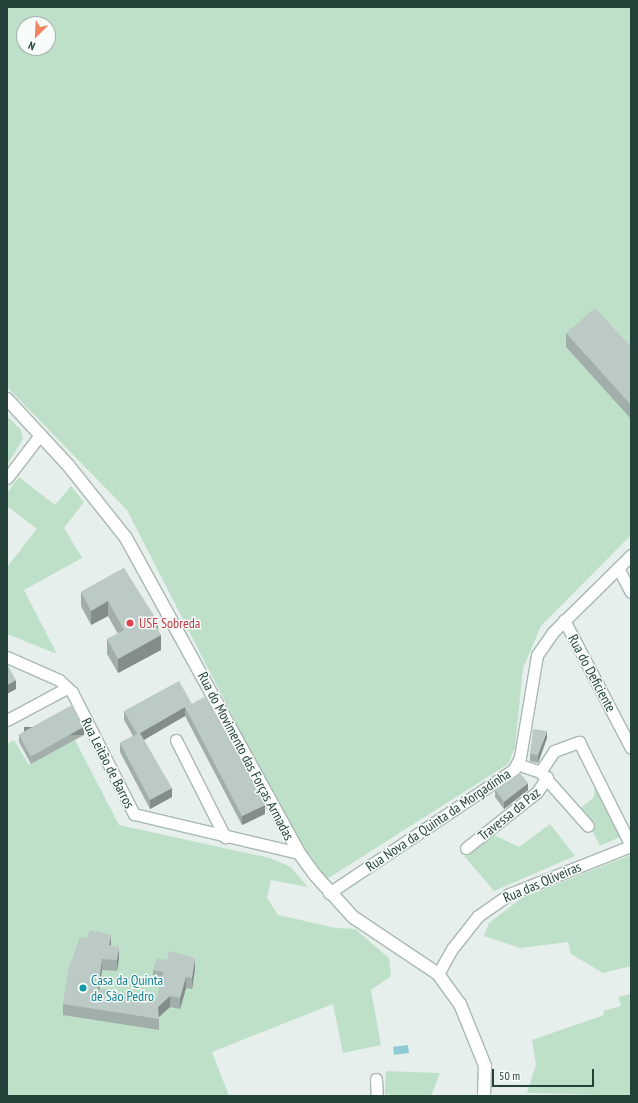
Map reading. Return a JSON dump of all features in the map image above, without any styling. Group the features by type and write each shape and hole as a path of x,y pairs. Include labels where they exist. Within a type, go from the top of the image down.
{"main road":[{"name":"Rua do Movimento das Forças Armadas","path":"7,399 40,435 126,538 299,853 329,893 353,917 438,974 460,1004 478,1043 485,1066 484,1096"}],"street":[{"path":"7,478 40,435"},
{"name":"Rua Nova da Quinta da Morgadinha","path":"329,893 508,774 517,764 537,655 564,620 631,555"},
{"path":"618,568 631,592"},
{"name":"Rua do Deficiente","path":"564,620 631,748"},
{"name":"Rua Leitão de Barros","path":"7,657 41,670 67,688 134,814 225,837 299,853"},
{"path":"7,720 67,688"},
{"path":"176,740 225,837"},
{"name":"Travessa da Paz","path":"466,848 537,792 554,751 579,742 631,846"},
{"path":"517,764 544,775 588,826"},
{"name":"Rua das Oliveiras","path":"438,974 452,949 478,916 509,894 631,846"},
{"path":"376,1079 376,1096"}],"green space":[{"path":"7,7 631,7 631,535 541,626 523,668 515,748 508,764 327,879 296,840 127,510 7,387"},
{"path":"7,416 21,430 23,439 7,465"},
{"path":"19,477 55,505 71,486 84,502 64,528 82,558 24,590 57,654 7,634 7,567 37,529 7,506 7,493"},
{"path":"14,740 29,765 75,740 119,825 270,858 291,867 308,887 271,880 267,898 278,915 336,928 355,929 389,958 391,976 371,990 381,1045 343,1053 333,1004 212,1052 229,1096 7,1096 7,744"},
{"path":"595,785 620,837 600,846 592,830 595,827 581,808 594,797"},
{"path":"550,824 575,856 494,891 464,856 492,834 519,847"},
{"path":"631,855 631,966 603,973 571,954 568,942 520,948 484,936 489,923 523,897"},
{"path":"631,994 631,1096 527,1093 536,1065 532,1040 604,1015 603,1011 621,1006 618,997"},
{"path":"386,1071 440,1073 431,1096 398,1096 385,1094"}],"water":[{"path":"408,1045 409,1053 394,1055 393,1047"}],"building":[{"path":"595,308 631,347 631,405 566,333"},
{"path":"124,568 158,622 155,624 161,635 118,659 107,639 124,630 108,601 91,611 81,592"},
{"path":"7,664 16,680 7,685"},
{"path":"179,681 192,704 206,696 265,805 242,816 185,707 140,733 172,788 150,800 120,743 137,734 124,711"},
{"path":"72,705 84,727 31,756 19,735"},
{"path":"533,729 547,731 538,755 530,754"},
{"path":"520,773 528,783 504,802 495,789"},
{"path":"90,930 111,935 109,945 119,947 117,960 102,959 98,989 140,998 157,998 163,972 153,970 157,958 167,960 169,951 195,958 192,978 186,977 180,998 170,996 158,1007 159,1019 63,1004 68,970 80,937 87,938"}],"place":[{"name":"USF Sobreda","path":"130,623"},
{"name":"Casa da Quinta de São Pedro","path":"83,988"}]}
